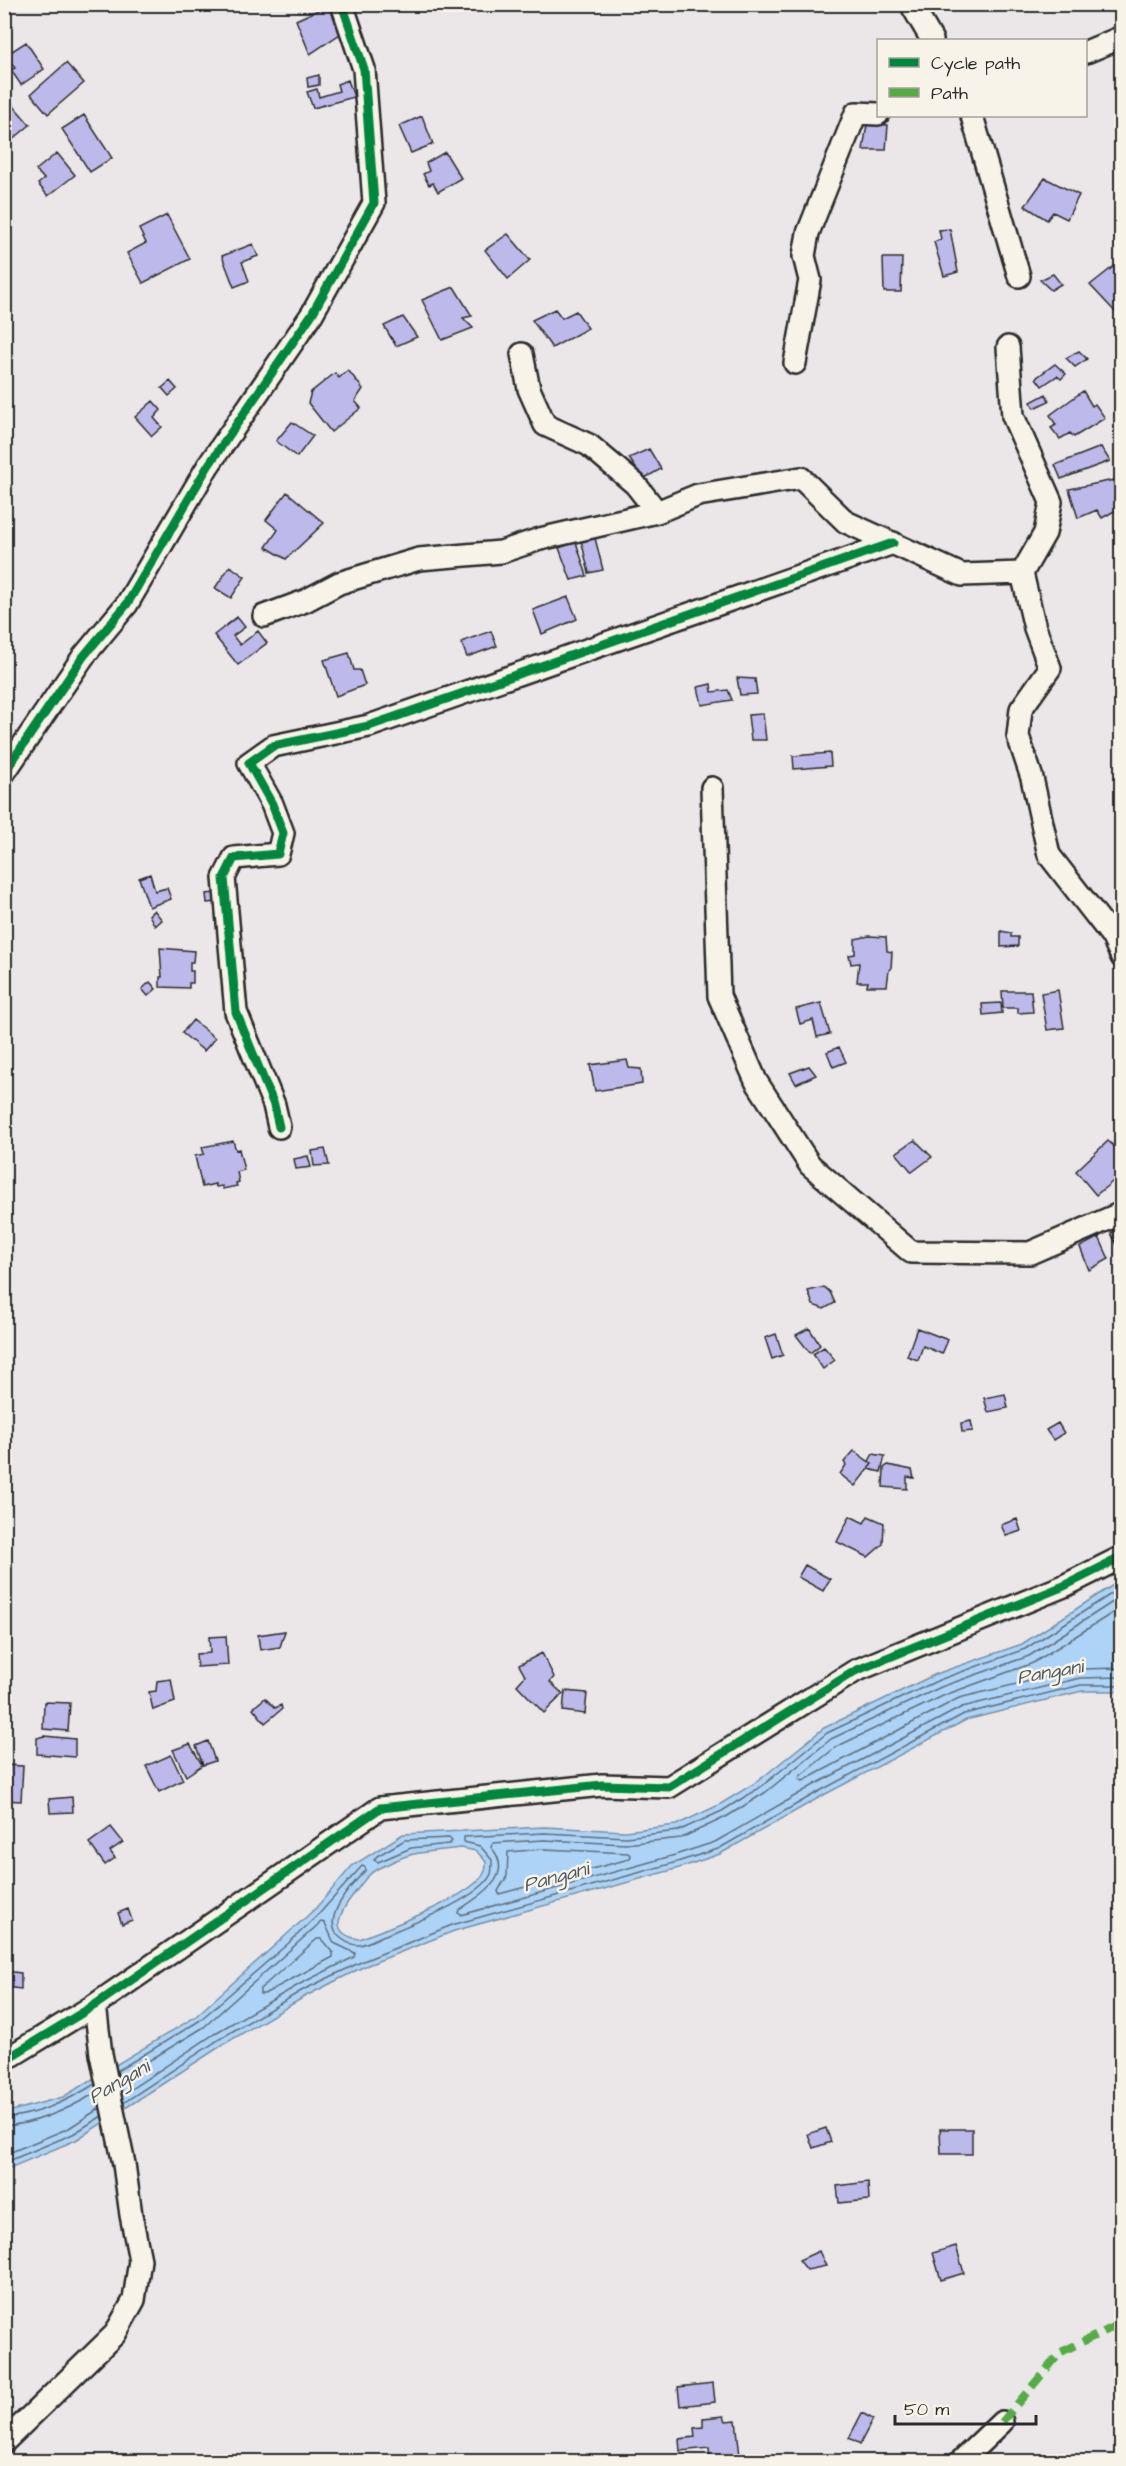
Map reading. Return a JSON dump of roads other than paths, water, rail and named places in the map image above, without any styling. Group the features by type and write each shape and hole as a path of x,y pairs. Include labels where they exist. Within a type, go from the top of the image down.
{"street":[{"path":"4,773 83,657 126,604 208,466 312,314 374,203 364,69 342,4"},
{"path":"911,4 932,39"},
{"path":"1087,52 1122,37"},
{"path":"795,363 810,280 804,256 807,233 856,113 877,114"},
{"path":"972,117 1019,276"},
{"path":"1008,346 1013,416 1051,502 1045,533 1022,573 1035,628 1050,668 1021,709 1018,736 1032,778 1049,855 1112,936 1122,957"},
{"path":"522,354 529,388 545,425 589,445 635,484 657,512"},
{"path":"264,616 305,601 339,583 419,559 501,552 540,539 657,512 698,495 801,478 846,522 962,575 1022,573"},
{"path":"279,1127 274,1105 236,1012 224,878 234,858 278,854 283,833 272,804 249,763 273,746 369,726 893,543"},
{"path":"712,788 719,996 756,1081 810,1165 911,1252 1030,1253 1122,1213"},
{"path":"4,2056 13,2055 95,2005 380,1808 602,1785 669,1786 855,1671 1064,1586 1122,1557"},
{"path":"4,2442 115,2334 134,2300 140,2259 101,2054 95,2005"},
{"path":"960,2462 1002,2422"}],"water":[{"name":"Pangani","path":"1121,1580 1121,1691 1082,1691 966,1720 820,1797 720,1854 679,1868 454,1931 363,1967 306,1996 224,2044 76,2140 5,2170 4,2113 63,2097 195,2017 315,1909 352,1866 403,1834 544,1827 625,1831 676,1825 719,1805 758,1781 824,1728 936,1674 1022,1644","holes":["461,1848 476,1851 486,1861 485,1871 478,1881 448,1901 359,1939 349,1936 340,1927 339,1922 344,1908 375,1870 414,1854"]}]}
